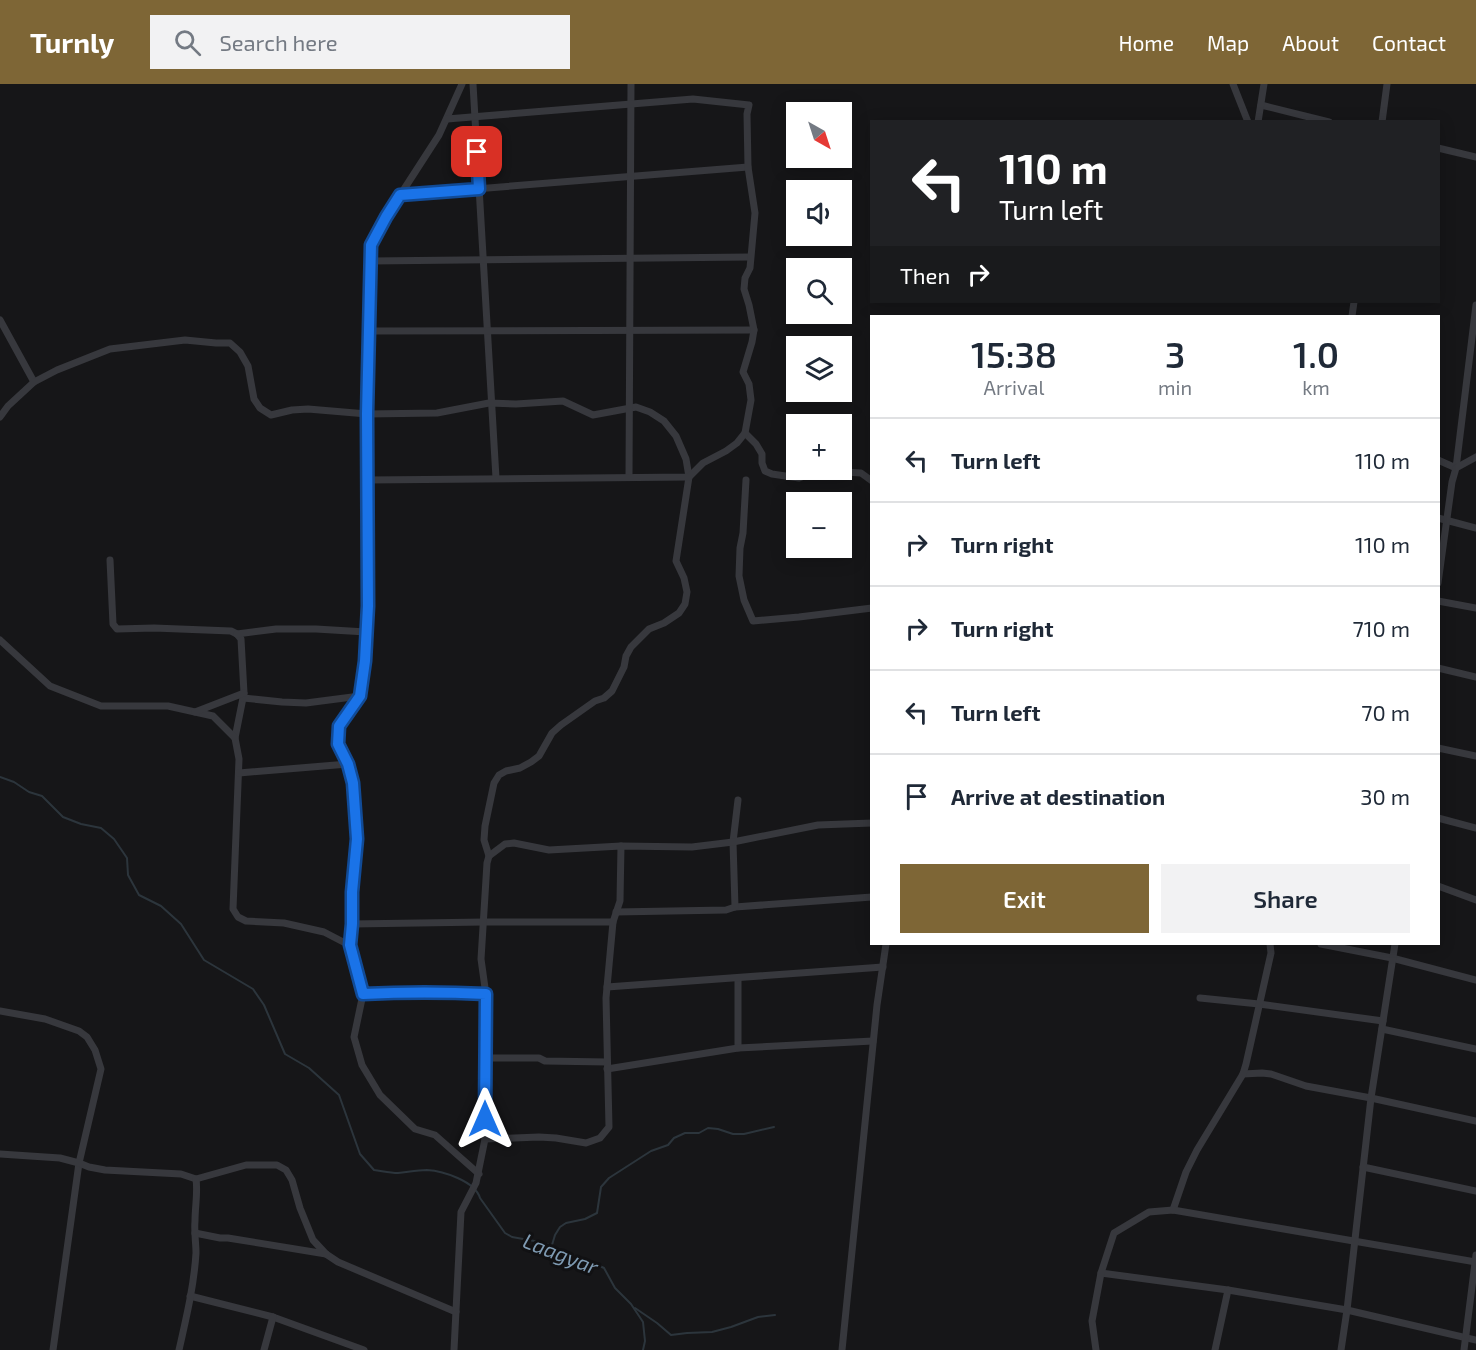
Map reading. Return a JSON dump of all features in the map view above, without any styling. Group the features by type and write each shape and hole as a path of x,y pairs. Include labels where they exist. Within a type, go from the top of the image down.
{"street":[{"path":"462,84 439,135 386,217 371,245 367,414 368,606 365,661 360,696 339,726 338,744 348,764 353,783 357,839 350,945 363,994 354,1037 362,1065 380,1095 415,1129 435,1135 479,1174"},
{"path":"473,84 496,478"},
{"path":"629,477 632,84"},
{"path":"1233,84 1247,120"},
{"path":"1258,120 1264,84"},
{"path":"1382,120 1387,84"},
{"path":"368,480 689,477 703,463 726,452 745,433 751,400 749,384 743,372 754,330 744,289 745,278 750,268 755,213 748,167 748,105 693,99 447,118"},
{"path":"1261,105 1321,120"},
{"path":"1440,148 1476,157"},
{"path":"400,195 748,167"},
{"path":"371,261 750,256"},
{"path":"1440,551 1442,519 1456,468 1476,305"},
{"path":"0,320 34,382"},
{"path":"369,331 754,330"},
{"path":"0,417 8,406 34,382 57,370 110,349 185,340 216,344 230,343 240,352 248,366 254,399 271,415 308,409 367,414 436,413 492,403 563,401 593,415 636,407 664,421 676,436 686,459 689,477 676,561 684,578 687,592 685,604 679,614 649,629 631,647 612,691 552,733 539,756 520,768 499,775 494,783 484,840 489,856 481,959 486,994 485,1139 479,1174 461,1212 454,1350"},
{"path":"745,433 762,454 765,471 772,474 799,478 809,474 845,472 861,473 870,480"},
{"path":"1456,468 1476,456"},
{"path":"1440,461 1456,468"},
{"path":"746,480 740,576 744,600 753,621 870,608"},
{"path":"1442,519 1476,528"},
{"path":"110,560 113,624 117,629 231,631 241,639 244,696 235,738 239,773 233,909 238,917 246,921 284,923 324,932 350,945"},
{"path":"1440,600 1476,608"},
{"path":"237,634 276,629 366,632"},
{"path":"0,640 50,686 101,706 168,706 213,716 235,738"},
{"path":"1440,668 1476,677"},
{"path":"195,712 244,696 306,703 360,696"},
{"path":"1440,748 1476,756"},
{"path":"239,773 348,764"},
{"path":"735,908 733,842 738,800"},
{"path":"1440,819 1476,828"},
{"path":"489,856 505,844 514,843 549,850 621,846 692,846 733,842 818,825 870,823"},
{"path":"485,1139 539,1137 586,1143 600,1138 609,1127 606,998 613,922 620,901 621,846"},
{"path":"1440,887 1476,900"},
{"path":"616,912 726,909 870,897"},
{"path":"352,924 613,922"},
{"path":"842,1350 873,1041 886,945"},
{"path":"1173,1210 1186,1172 1197,1150 1243,1074 1271,953 1270,945"},
{"path":"1326,945 1392,958 1476,980"},
{"path":"1341,1350 1371,1098 1395,945"},
{"path":"607,987 883,968"},
{"path":"738,978 738,1048"},
{"path":"363,994 406,992 486,994"},
{"path":"1200,998 1259,1004 1382,1025 1476,1049"},
{"path":"0,1011 45,1019 79,1031 95,1050 101,1069 79,1163 53,1350"},
{"path":"486,1058 539,1058 545,1061 607,1065 738,1048 873,1041"},
{"path":"1243,1074 1271,1074 1306,1086 1476,1121"},
{"path":"0,1154 60,1158 105,1170 181,1174 196,1179 246,1165 277,1164 286,1170 292,1179 300,1208 313,1240 326,1254 338,1262 456,1312"},
{"path":"1363,1167 1476,1191"},
{"path":"179,1350 188,1313 196,1253 196,1179"},
{"path":"1096,1350 1092,1321 1101,1273 1114,1233 1149,1212 1173,1210 1476,1260 1464,1350"},
{"path":"195,1233 326,1254"},
{"path":"1101,1273 1228,1290 1347,1310 1476,1340"},
{"path":"1215,1350 1228,1290"},
{"path":"190,1296 273,1317 364,1350"},
{"path":"264,1350 273,1317"}],"waterway":[{"name":"Laagyar","path":"0,777 42,796 63,817 101,828 114,839 127,858 128,875 139,895 161,906 181,924 204,960 253,989 264,1005 285,1054 309,1068 339,1095 360,1154 374,1170 398,1173 427,1170 458,1178 477,1192 505,1233 512,1237 552,1246 573,1261 589,1261 604,1268 615,1288 631,1304 643,1322 645,1341 643,1350"},
{"path":"552,1245 560,1227 597,1213 601,1187 609,1178 651,1151 668,1145 674,1138 685,1133 699,1133 708,1128 733,1134 744,1134 774,1127"},
{"path":"635,1308 671,1335 712,1332 758,1317 775,1315"}],"route":[{"path":"477,152 479,189 400,195 371,245 367,414 368,606 365,661 360,696 339,726 338,744 348,764 353,783 357,839 350,945 363,994 451,992 486,994 485,1119"}]}
